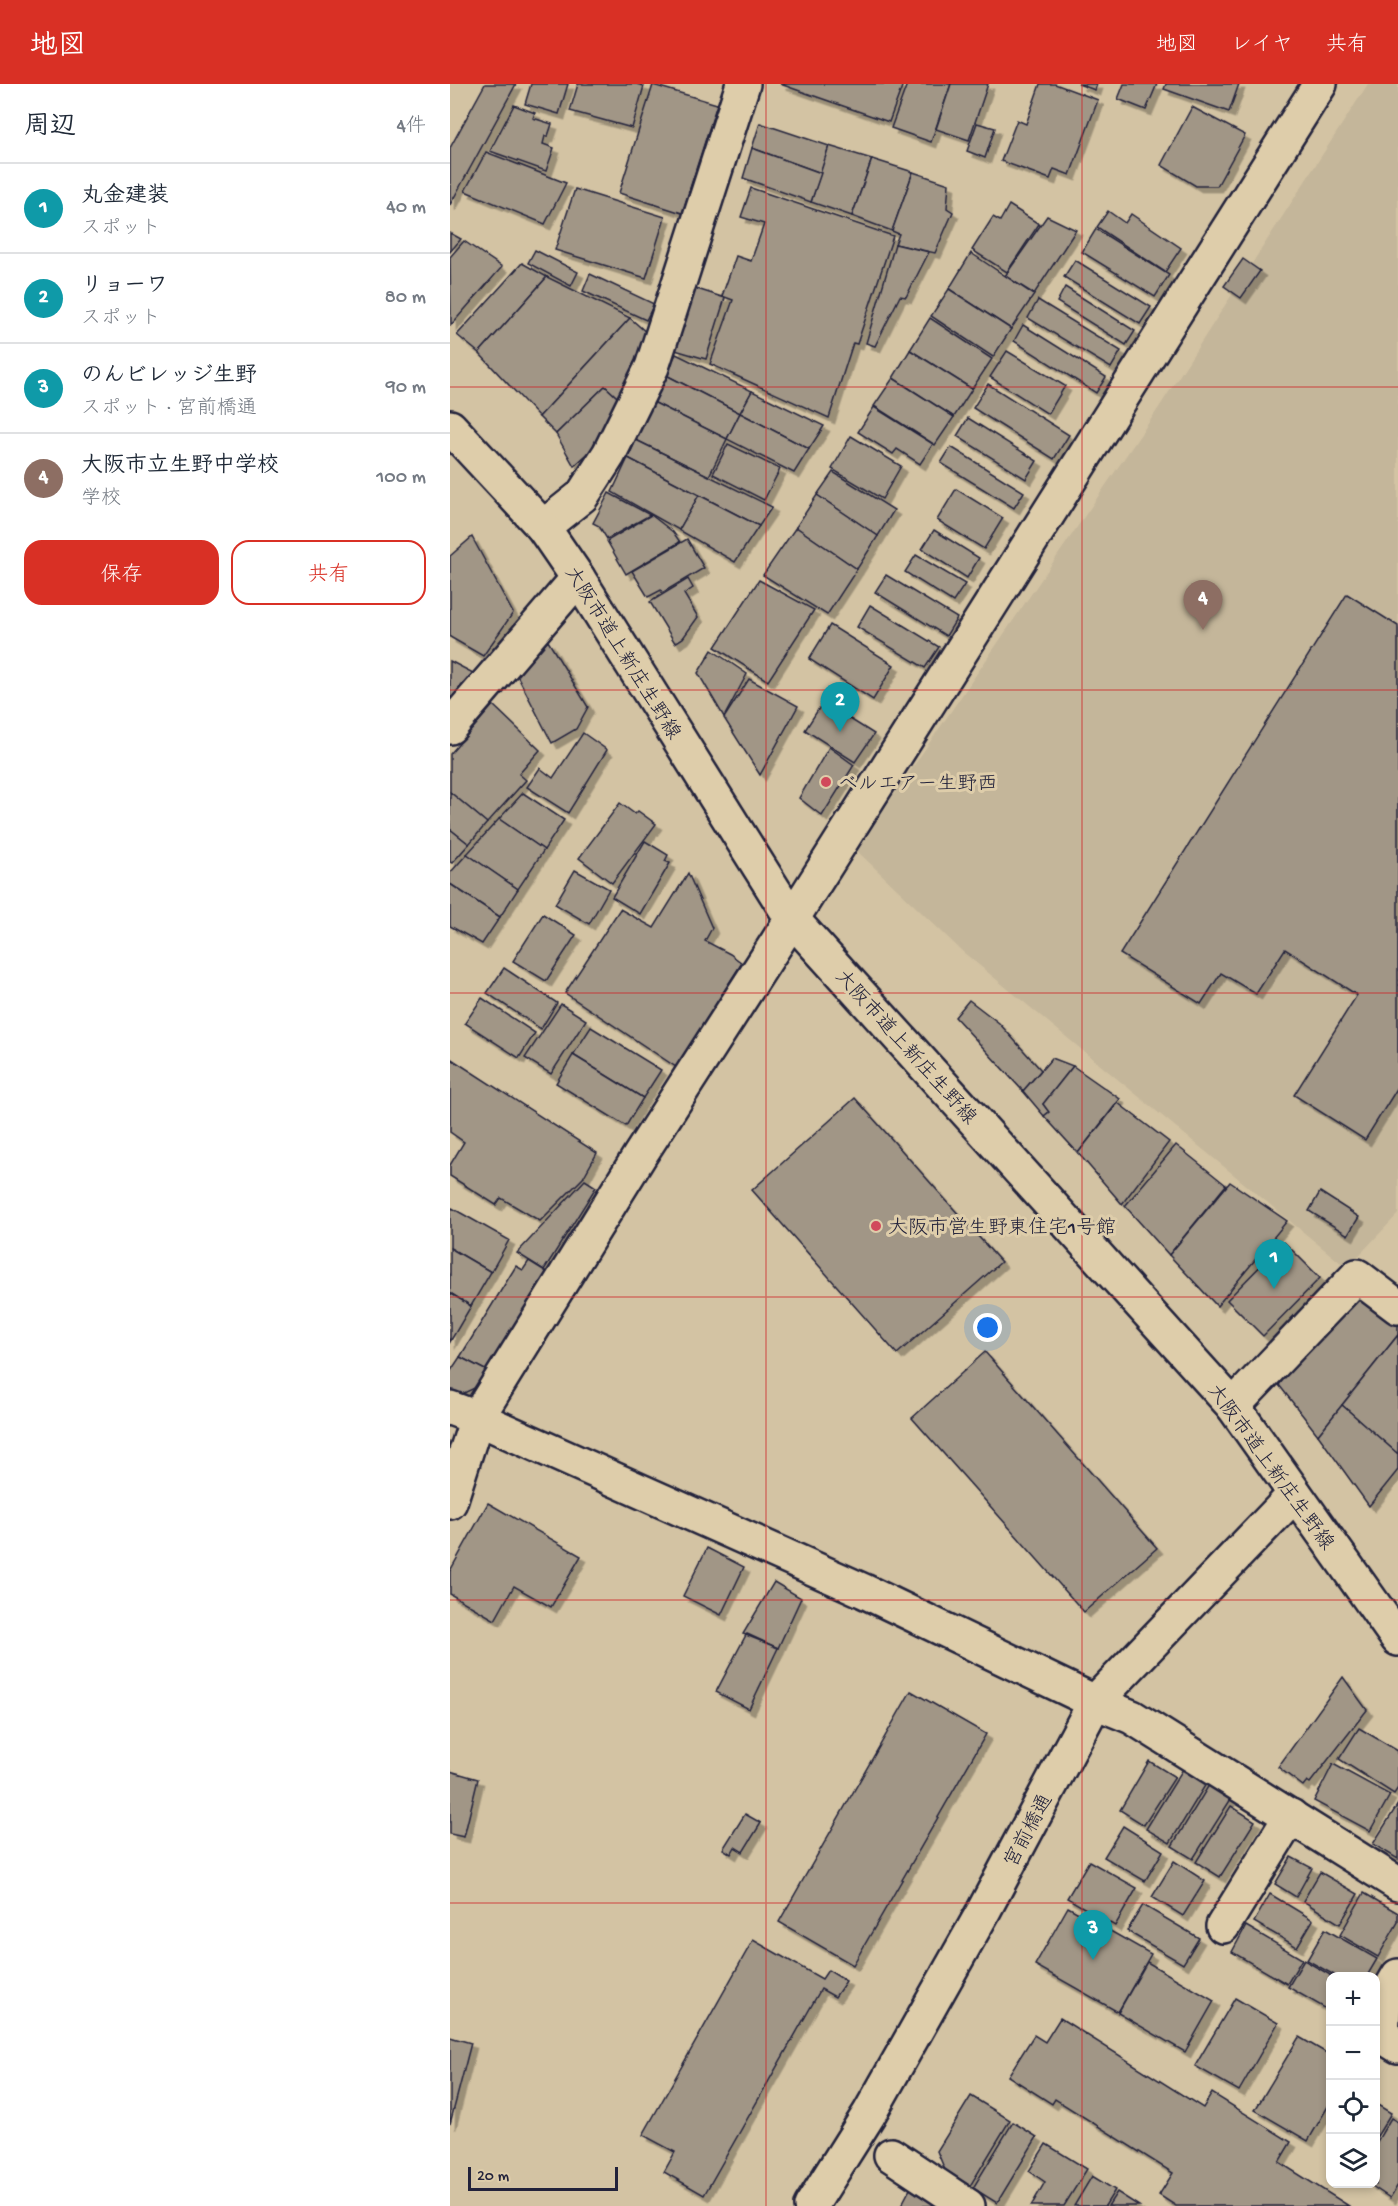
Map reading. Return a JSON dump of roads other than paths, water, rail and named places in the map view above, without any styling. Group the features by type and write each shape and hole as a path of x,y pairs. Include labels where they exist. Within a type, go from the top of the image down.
{"street":[{"path":"450,1502 464,1413 640,1155 792,919 1320,84"},
{"path":"543,527 582,496 609,454 652,367 732,87"},
{"name":"大阪市道上新庄生野線","path":"450,427 543,527 578,578 792,919 1233,1406 1398,1639"},
{"path":"450,727 578,578"},
{"path":"1233,1406 1357,1275 1398,1308"},
{"path":"464,1413 864,1591 1095,1702 1132,1717 1398,1884"},
{"name":"宮前橋通","path":"811,2206 869,2114 978,1922 1095,1702 1294,1494"},
{"path":"1224,1926 1291,1816"},
{"path":"1398,1976 1384,2000 1382,2036 1398,2046"},
{"path":"891,2155 968,2206"}],"place":[{"name":"大阪市立生野中学校","path":"1203,630"},
{"name":"リョーワ","path":"840,732"},
{"name":"ベルエアー生野西","path":"826,782"},
{"name":"大阪市営生野東住宅1号館","path":"876,1226"},
{"name":"丸金建装","path":"1274,1289"},
{"name":"のんビレッジ生野","path":"1093,1960"}]}
